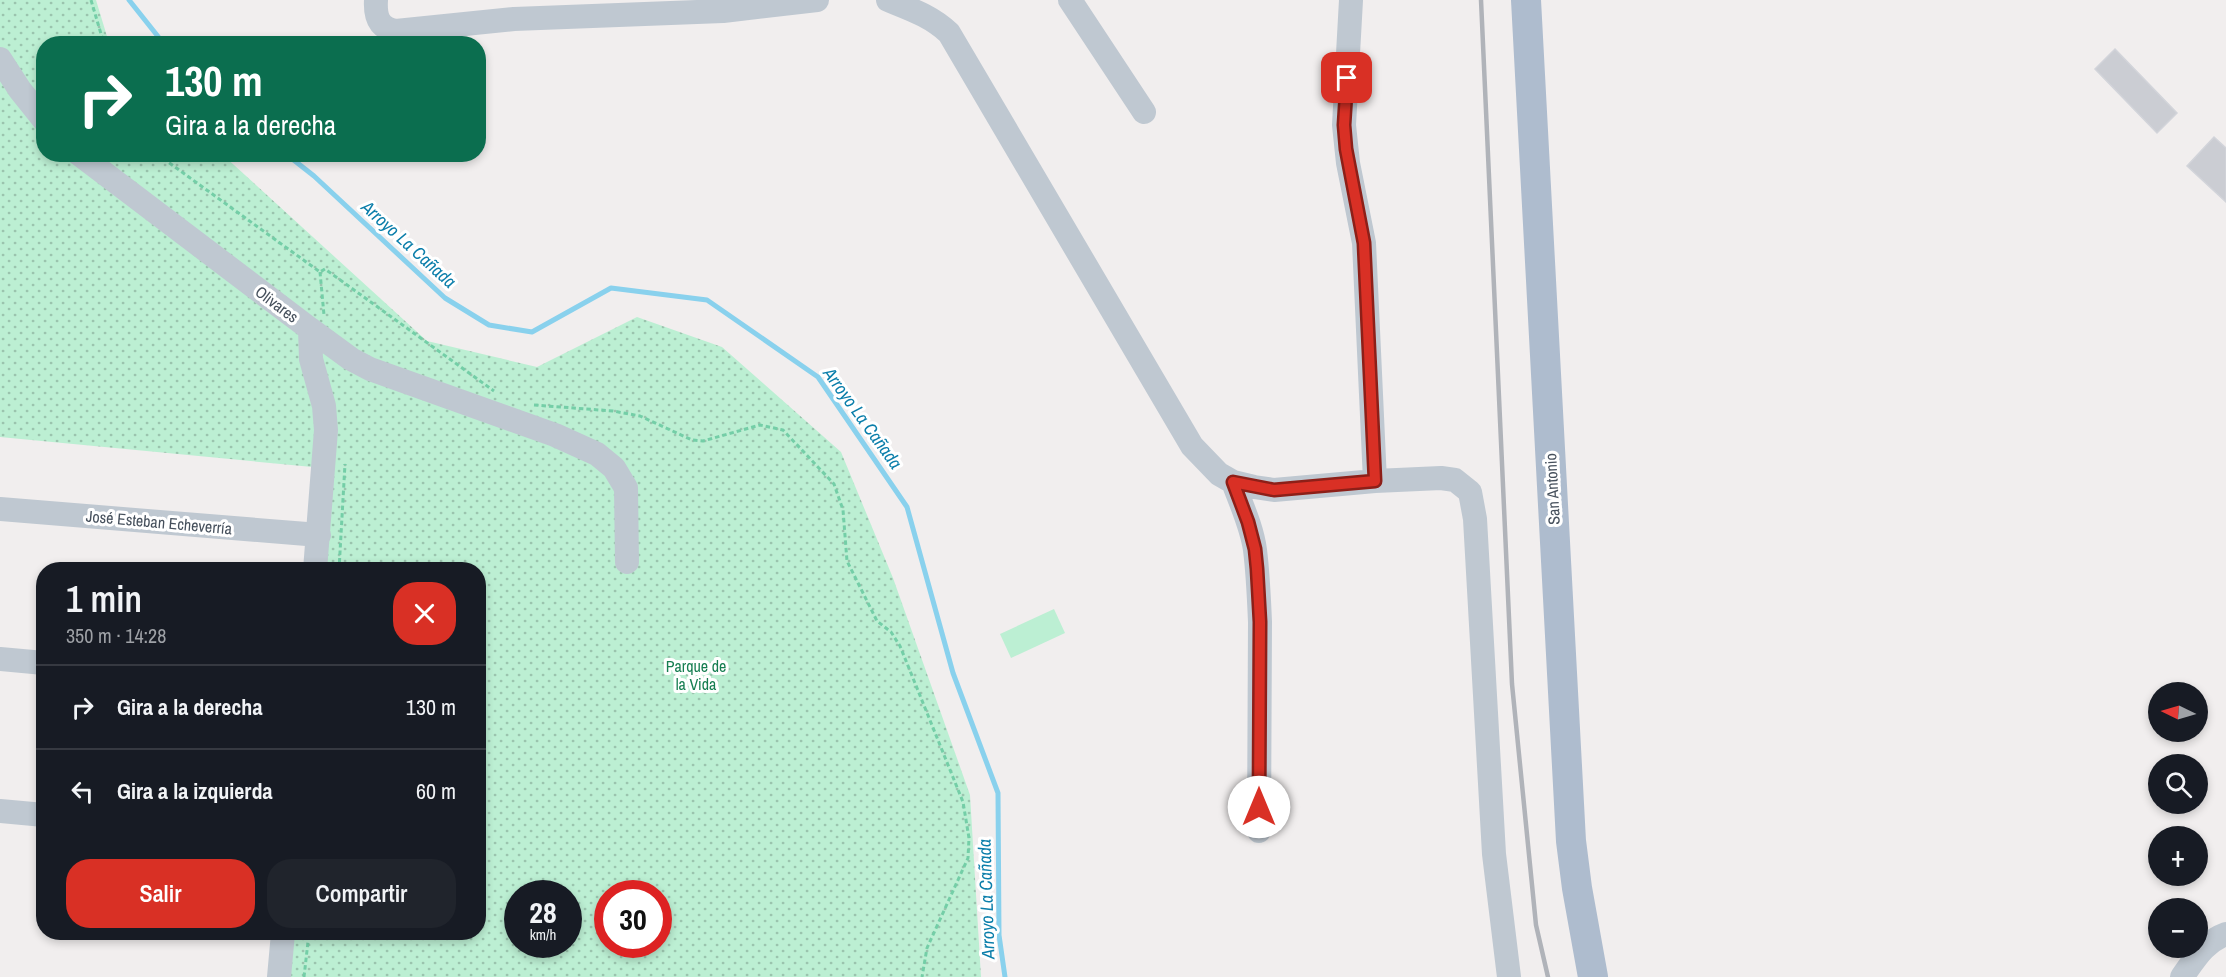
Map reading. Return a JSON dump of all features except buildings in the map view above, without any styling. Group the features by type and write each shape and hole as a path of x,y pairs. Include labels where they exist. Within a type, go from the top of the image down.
{"main road":[{"name":"San Antonio","path":"1526,0 1571,841 1580,910 1593,977"},
{"name":"San Antonio","path":"1545,0 1584,800 1596,907 1610,977"}],"street":[{"path":"376,0 375,12 379,23 387,29 396,31 541,9 723,11 817,0"},
{"path":"888,0 938,22 949,33 1192,446 1219,474 1233,482 1274,490 1441,477 1455,480 1470,492 1473,502 1494,854 1509,977"},
{"path":"1070,0 1144,112"},
{"path":"1351,0 1344,125 1348,163 1364,243 1375,481"},
{"path":"0,58 36,110"},
{"name":"Olivares","path":"90,162 310,329 311,359 324,406 326,430 316,562"},
{"path":"310,329 351,359 370,369 555,435 597,454 614,468 626,488 627,562"},
{"path":"1233,482 1255,549 1258,589 1260,622 1259,831"},
{"name":"José Esteban Echeverría","path":"0,509 319,535"},
{"path":"0,659 36,662"},
{"path":"0,811 36,814"},
{"path":"2182,977 2204,947 2215,938 2226,934"},
{"path":"279,977 282,940"}],"path":[{"path":"91,0 102,36"},
{"path":"168,162 320,272 325,269 496,392"},
{"path":"527,404 613,411 640,416 692,440 703,441 760,425 770,426 783,430 834,484 843,510 847,561 877,621 891,632 900,646 963,802 969,838 968,858 933,929 922,977"},
{"path":"304,977 308,940"}],"green space":[{"name":"Parque de la Vida","path":"0,0 96,0 107,36 36,36 36,162 231,162 427,341 537,367 637,317 722,347 841,452 893,578 970,795 981,977 279,977 282,940 486,940 486,562 316,562 323,468 0,437"},
{"path":"1054,609 1065,633 1011,658 1000,634"}],"waterway":[{"name":"Arroyo La Cañada","path":"129,0 158,36"},
{"name":"Arroyo La Cañada","path":"296,162 445,298 489,325 532,332 611,288 707,300 818,377 907,507 953,673 998,793 999,935 1005,977"}],"railway":[{"path":"1481,0 1512,684 1536,925 1548,977"}],"route":[{"path":"1259,807 1260,622 1257,569 1248,522 1233,482 1254,488 1274,490 1375,481 1364,243 1348,163 1344,125 1347,78"}]}
